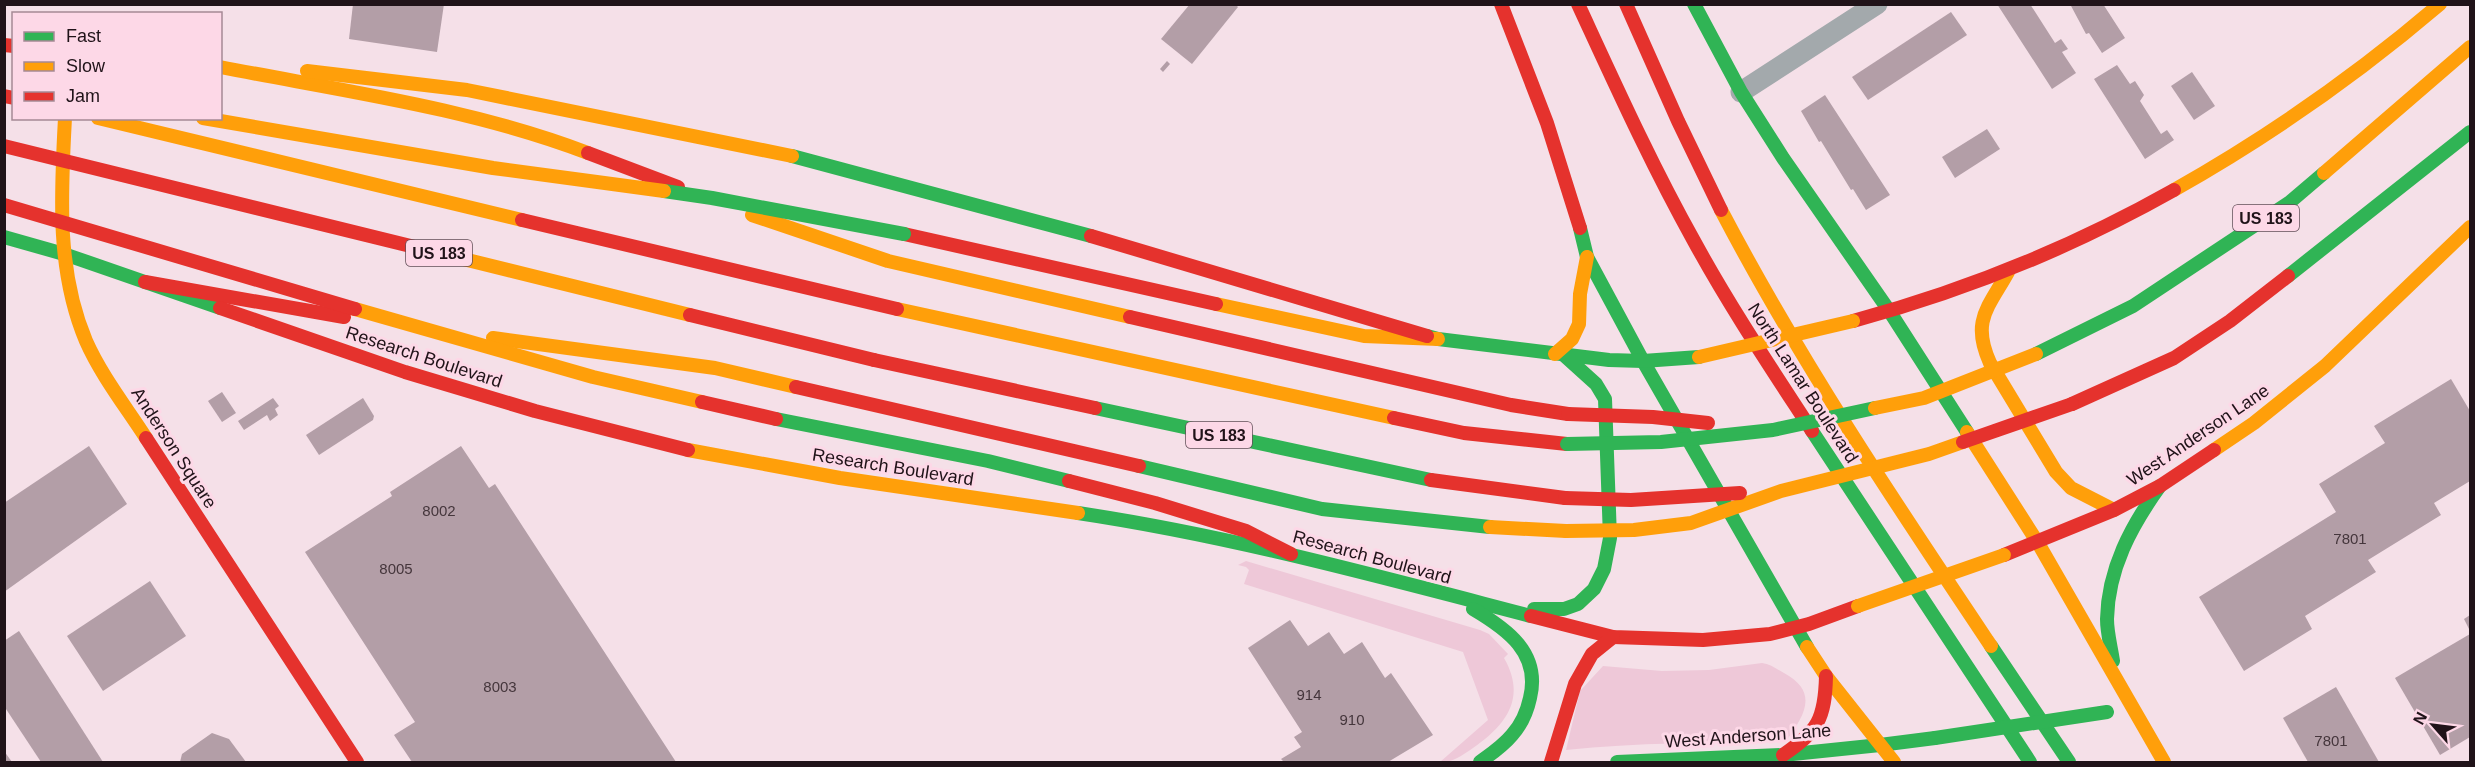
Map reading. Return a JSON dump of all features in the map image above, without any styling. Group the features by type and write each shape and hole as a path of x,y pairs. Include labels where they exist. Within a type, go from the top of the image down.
{"main road":[{"path":"1501,4 1547,123 1573,201 1587,257 1643,361 1795,629 1826,676 1894,762"},
{"name":"North Lamar Boulevard","path":"1578,4 1640,138 1694,241 1742,322 2030,762"},
{"name":"North Lamar Boulevard","path":"1626,4 1702,174 1776,309 1902,509 2069,762"},
{"path":"1694,4 1741,92 1782,158 1890,312 2038,543 2164,762"},
{"path":"215,120 481,166 712,198 904,234 1364,336 1438,339 1560,355 1643,361 1699,357 1890,312 2008,272 2119,222 2187,184 2256,141 2339,84 2440,4"},
{"name":"US 183","path":"106,120 887,307 1464,433 1567,444 1661,442 1773,430 1924,398 2036,354 2133,306 2290,202 2470,47"},
{"path":"222,66 322,72 467,90 814,160 1127,246 1438,339"},
{"path":"222,66 441,110 546,137 793,230 888,261 1511,405 1568,414 1653,417 1773,430"},
{"name":"Anderson Square","path":"65,120 61,195 64,254 73,305 86,341 105,375 357,762"},
{"name":"US 183","path":"4,146 874,360 1411,477 1565,498 1631,500 1781,490 1929,454 2072,404 2174,358 2230,321 2470,132"},
{"path":"4,205 484,348 593,377 776,418 988,461 1155,503 1246,531 1291,554"},
{"name":"West Anderson Lane","path":"1795,629 2038,543 2114,510 2160,486 2254,423 2325,366 2470,227"},
{"name":"Research Boulevard","path":"4,237 64,254 405,372 535,411 666,446 840,478 1153,524 1291,554 1613,637 1662,640 1734,638 1795,629"},
{"path":"1560,355 1572,339 1579,324 1580,294 1587,257"},
{"path":"2008,272 1984,315 1980,336 1985,358 2056,472 2072,488 2114,510"},
{"path":"145,282 306,311 593,353 715,368 1322,509 1395,519 1479,527 1566,531 1634,530 1691,523 1781,490"},
{"path":"1506,610 1568,608 1578,603 1589,594 1602,576 1609,556 1605,399 1596,384 1560,355"},
{"path":"2115,677 2107,621 2109,584 2121,548 2141,511 2160,486"},
{"path":"1448,596 1507,631 1527,654 1533,682 1529,707 1512,735 1480,762"},
{"path":"1551,762 1575,684 1592,654 1613,637"},
{"path":"1784,755 1808,738 1819,724 1826,707 1826,676"},
{"name":"West Anderson Lane","path":"1617,762 1784,755 1935,738 2107,712 2139,717"},
{"path":"1920,754 1935,738"}],"street":[{"path":"1741,92 1877,4"}],"shaded area":[{"path":"1246,561 1489,634 1508,654 1504,658 1511,672 1514,686 1510,709 1495,730 1485,739 1465,754 1453,760 1440,762 1488,720 1463,652 1244,584 1249,570 1238,565"},
{"path":"1768,664 1795,680 1805,696 1803,713 1786,741 1648,744 1566,750 1580,691 1603,666 1662,671 1709,670"}],"building":[{"path":"353,4 444,4 437,52 349,39"},
{"path":"1190,4 1235,4 1238,7 1192,64 1161,39"},
{"path":"1997,4 2030,4 2055,43 2061,39 2068,49 2062,52 2076,73 2052,89"},
{"path":"2070,4 2103,4 2125,38 2102,53 2089,33 2086,34"},
{"path":"1951,12 1967,35 1868,100 1852,77"},
{"path":"1167,61 1170,64 1163,72 1160,69"},
{"path":"2117,65 2130,84 2135,81 2144,95 2140,101 2161,134 2167,130 2174,140 2145,159 2094,79"},
{"path":"2192,72 2215,106 2194,120 2171,86"},
{"path":"1825,95 1890,195 1866,210 1821,141 1819,142 1801,111"},
{"path":"1987,129 2000,149 1955,178 1942,157"},
{"path":"2451,379 2470,411 2470,481 2434,503 2441,515 2368,560 2376,572 2305,616 2312,629 2244,671 2199,597 2336,512 2319,484 2385,443 2374,426"},
{"path":"222,392 236,413 222,422 208,401"},
{"path":"273,398 279,406 275,409 278,415 270,421 267,415 244,430 238,421"},
{"path":"363,398 374,416 373,420 319,455 306,435"},
{"path":"89,446 127,504 4,592 4,503"},
{"path":"461,446 489,488 495,484 676,762 412,762 394,735 415,722 305,552 392,496 390,492"},
{"path":"150,581 186,636 103,691 67,636"},
{"path":"2470,615 2470,631 2464,619"},
{"path":"1290,620 1308,646 1329,632 1344,654 1362,642 1385,678 1391,673 1433,735 1388,762 1284,762 1281,759 1301,747 1294,737 1302,732 1248,648"},
{"path":"19,631 103,762 41,762 4,706 4,641"},
{"path":"2470,634 2470,737 2440,755 2395,678"},
{"path":"2336,687 2379,762 2308,762 2283,718"},
{"path":"212,733 229,739 246,762 180,762 182,754"},
{"path":"4,751 12,762 4,762"}],"traffic: fast":[{"path":"1694,4 1741,92 1783,158 1890,312 1967,432"},
{"path":"2288,276 2470,132"},
{"path":"792,156 1091,236"},
{"path":"2036,354 2133,306 2290,202 2324,173"},
{"path":"664,191 904,234"},
{"path":"1580,228 1587,257 1643,361 1807,647"},
{"path":"4,237 64,254 220,308"},
{"path":"1427,336 1609,360 1643,361 1699,357"},
{"path":"1534,609 1564,609 1578,604 1594,589 1604,569 1610,538 1605,399 1596,384 1565,356"},
{"path":"1095,408 1431,480"},
{"path":"1567,444 1661,442 1773,430 1875,408"},
{"path":"776,419 988,461 1069,481"},
{"path":"1812,431 2030,762"},
{"path":"1139,466 1322,509 1490,527"},
{"path":"2113,661 2107,619 2112,583 2131,532 2160,486"},
{"path":"1078,513 1136,522 1249,545 1531,616"},
{"path":"1473,609 1498,625 1518,644 1531,668 1532,682 1527,708 1518,727 1505,743 1480,762"},
{"path":"1991,646 2069,762"},
{"path":"1935,738 2107,712"},
{"path":"1880,745 1935,738"},
{"path":"1617,762 1783,755 1880,745"}],"traffic: slow":[{"path":"2174,190 2244,148 2345,80 2440,4"},
{"path":"2324,173 2470,47"},
{"path":"222,67 452,112 543,137 588,153"},
{"path":"307,71 467,90 792,156"},
{"path":"65,120 62,174 63,231 65,259 76,314 99,366 146,438"},
{"path":"106,120 522,220"},
{"path":"215,120 493,168 664,191"},
{"path":"1721,210 1816,377 1991,646"},
{"path":"752,215 888,261 1130,317"},
{"path":"2214,450 2254,423 2325,366 2470,227"},
{"path":"427,250 690,315"},
{"path":"1555,354 1572,339 1579,324 1580,294 1587,257"},
{"path":"2008,272 1984,315 1982,325 1984,349 1990,363 2056,472 2071,488 2114,510"},
{"path":"1216,304 1364,336 1438,339"},
{"path":"355,309 593,377 702,402"},
{"path":"897,309 1394,418"},
{"path":"1699,357 1853,321"},
{"path":"493,338 715,368 796,387"},
{"path":"1875,408 1924,398 2036,354"},
{"path":"1967,432 2038,543 2164,762"},
{"path":"1566,531 1634,530 1691,523 1781,491 1929,454 1963,442"},
{"path":"688,450 840,478 1078,513"},
{"path":"1490,527 1566,531"},
{"path":"1858,606 2004,555"},
{"path":"1807,647 1826,676 1894,762"}],"traffic: jam":[{"path":"1501,4 1547,123 1580,228"},
{"path":"1578,4 1678,212 1736,314 1812,431"},
{"path":"1626,4 1721,210"},
{"path":"4,45 12,46"},
{"path":"4,96 12,98"},
{"path":"4,146 427,250"},
{"path":"588,153 678,187"},
{"path":"1853,321 1937,296 2018,266 2097,231 2174,190"},
{"path":"4,205 355,309"},
{"path":"522,220 897,309"},
{"path":"904,234 1216,304"},
{"path":"1091,236 1427,336"},
{"path":"2072,404 2174,358 2230,321 2288,276"},
{"path":"145,282 344,317"},
{"path":"220,308 405,372 535,411 688,450"},
{"path":"690,315 874,360"},
{"path":"1130,317 1511,405 1568,414"},
{"path":"874,360 1095,408"},
{"path":"796,387 1139,466"},
{"path":"702,402 776,419"},
{"path":"1963,442 2072,404"},
{"path":"1568,414 1653,417 1708,423"},
{"path":"1394,418 1464,433 1567,444"},
{"path":"146,438 357,762"},
{"path":"2004,555 2114,510 2160,486 2214,450"},
{"path":"1431,480 1565,498"},
{"path":"1069,481 1155,503 1246,531 1291,554"},
{"path":"1565,498 1631,500 1740,493"},
{"path":"1531,616 1613,637 1703,640 1770,634 1809,624 1858,606"},
{"path":"1551,762 1575,684 1592,654 1613,637"},
{"path":"1783,755 1804,739 1817,723 1824,703 1826,676"}]}
